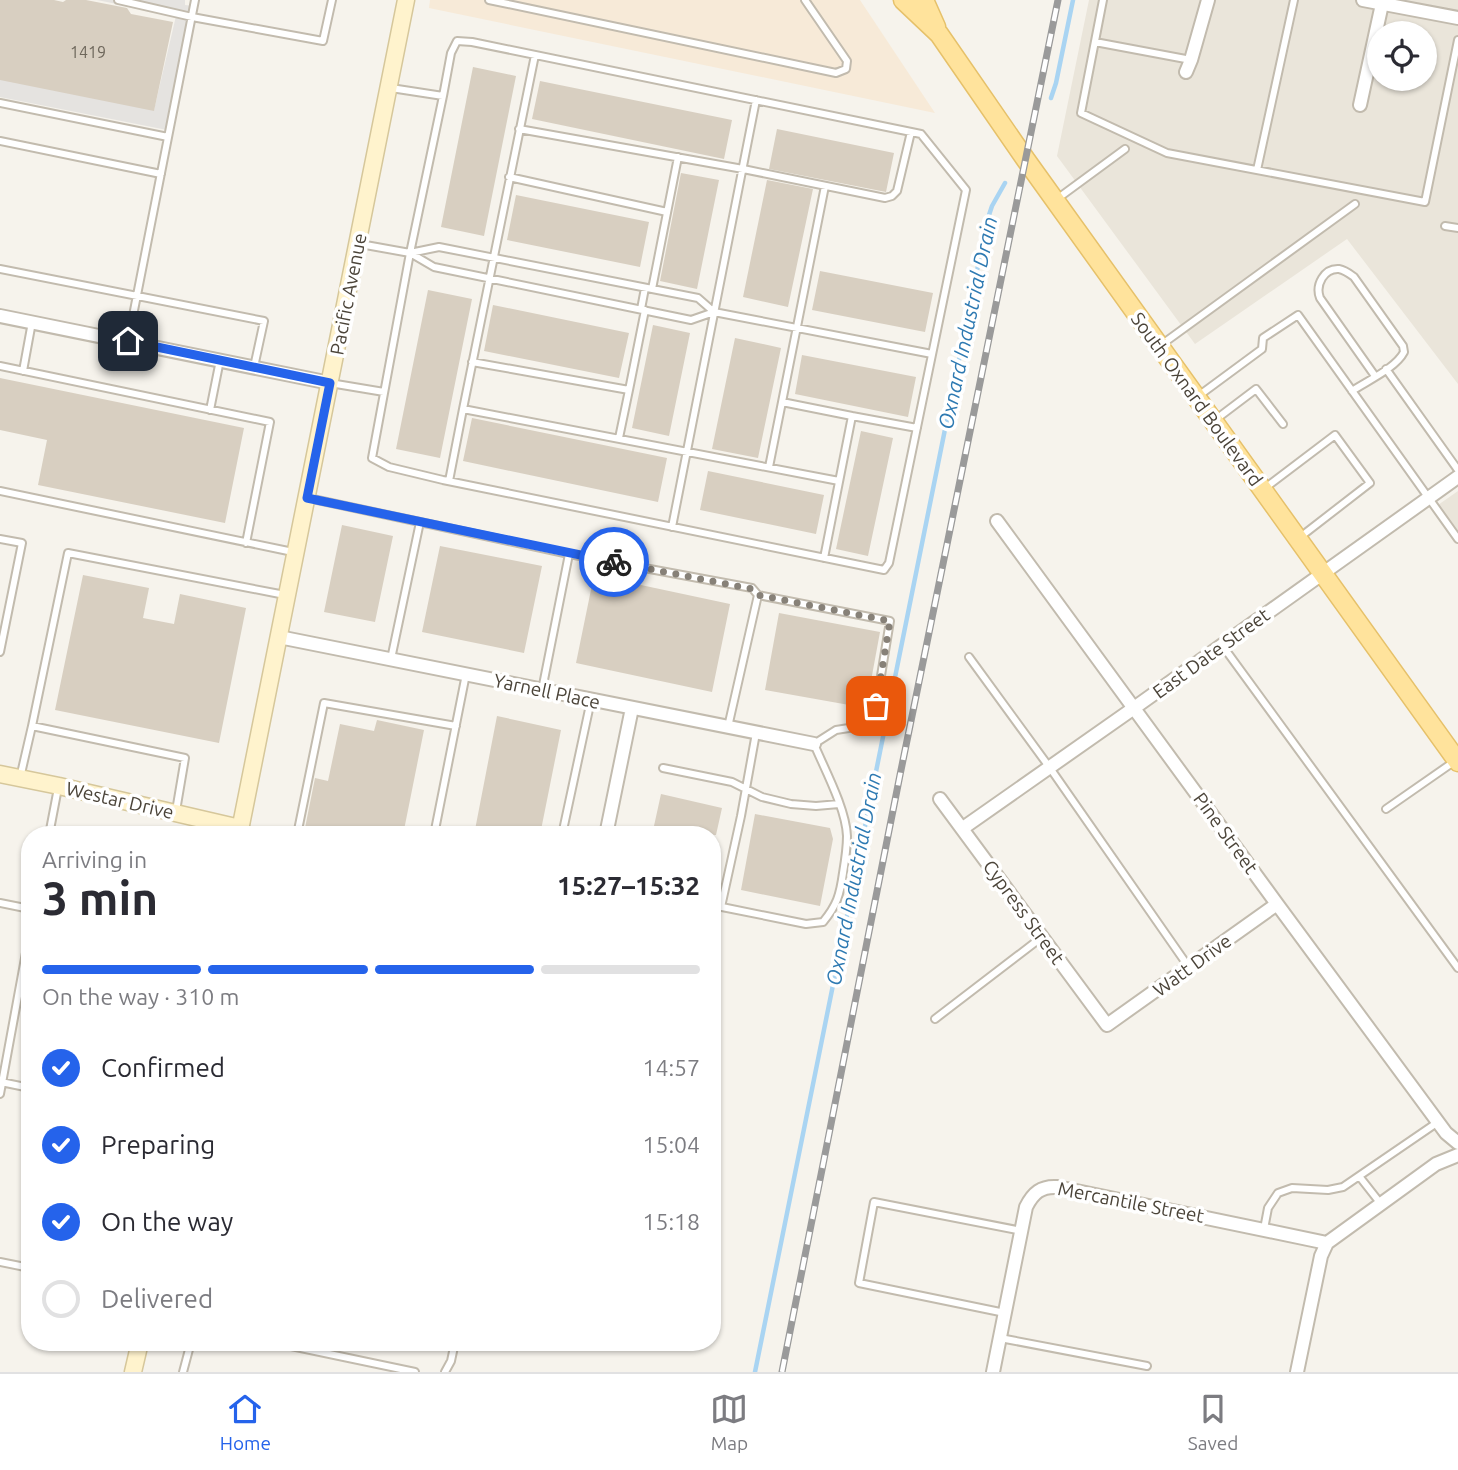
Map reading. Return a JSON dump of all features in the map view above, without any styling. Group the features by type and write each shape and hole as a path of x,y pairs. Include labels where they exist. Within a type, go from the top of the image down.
{"main road":[{"name":"South Oxnard Boulevard","path":"904,0 939,34 1457,761"},
{"name":"South Oxnard Boulevard","path":"924,0 939,34"}],"street":[{"path":"1189,66 1209,0"},
{"path":"1363,0 1458,18"},
{"name":"Pacific Avenue","path":"241,826 389,88 401,1"},
{"path":"1360,105 1382,4"},
{"path":"0,316 330,383"},
{"name":"East Date Street","path":"963,828 1458,477"},
{"name":"Pine Street","path":"997,521 1446,1133 1458,1143"},
{"name":"Yarnell Place","path":"279,637 814,744"},
{"path":"609,826 632,708"},
{"name":"Westar Drive","path":"0,774 176,813 220,826"},
{"name":"Cypress Street","path":"940,799 1107,1025"},
{"name":"Watt Drive","path":"1107,1025 1277,904"},
{"path":"1297,1372 1321,1256 1327,1243 1436,1164 1458,1155"},
{"name":"Mercantile Street","path":"993,1372 1026,1207 1033,1195 1050,1186 1327,1243"},
{"path":"133,1372 138,1351"}],"lane":[{"path":"118,0 192,17 323,41 332,0"},
{"path":"128,341 195,0"},
{"path":"489,0 836,73 846,69 847,61 805,0"},
{"path":"1103,0 1081,113 1167,153 1424,202 1458,40"},
{"path":"1257,170 1294,0"},
{"path":"457,41 472,42 921,134 966,190 889,563 884,570 449,481 389,467 372,458 410,253 443,96 451,53 457,41"},
{"path":"1095,41 1189,66"},
{"path":"449,481 535,55"},
{"path":"389,88 443,96"},
{"path":"672,527 756,100"},
{"path":"0,103 168,137"},
{"path":"519,129 743,169 885,198 897,191 911,132"},
{"path":"0,141 161,174"},
{"path":"1055,200 1125,149"},
{"path":"620,439 643,310 678,157"},
{"path":"509,177 667,212"},
{"path":"769,467 825,186"},
{"path":"1160,346 1354,204"},
{"path":"1445,226 1458,228"},
{"path":"358,244 410,253 434,267 691,320 715,312"},
{"path":"410,253 439,247 698,298 715,312 932,354"},
{"path":"0,269 264,321 254,367"},
{"path":"1352,391 1386,369 1398,361 1404,352 1403,346 1354,277 1341,269 1332,270 1318,284 1320,298 1375,376"},
{"path":"1197,398 1262,349 1264,338 1298,316 1458,539"},
{"path":"23,371 32,322"},
{"path":"211,410 220,360"},
{"path":"472,362 629,390"},
{"path":"0,366 270,422 246,542"},
{"path":"1386,369 1458,470"},
{"path":"330,383 384,392"},
{"path":"1214,421 1256,389 1283,424"},
{"path":"782,402 917,428"},
{"path":"463,409 839,481"},
{"path":"824,558 852,416"},
{"path":"1263,490 1335,435 1370,483 1298,539"},
{"path":"0,491 296,553"},
{"path":"307,498 569,554 752,589 758,595 890,621 876,706 868,725 836,730 814,744 839,804 847,833 841,888 834,909 822,922 806,924 721,907 756,733"},
{"path":"391,659 419,522"},
{"path":"0,539 22,543 0,652"},
{"path":"20,778 68,553 287,596"},
{"path":"542,690 569,554"},
{"path":"728,727 758,595"},
{"path":"1222,645 1458,968"},
{"path":"969,657 1189,968"},
{"path":"436,826 466,674"},
{"path":"564,826 591,700"},
{"path":"299,826 324,703 456,726"},
{"path":"32,726 185,758 176,813"},
{"path":"1386,809 1457,761"},
{"path":"663,768 732,782 762,797 791,804 839,804"},
{"path":"51,826 59,786"},
{"path":"0,903 21,907"},
{"path":"935,1018 1042,936"},
{"path":"0,1094 21,978"},
{"path":"1,1082 21,1086"},
{"path":"1264,1229 1268,1208 1278,1193 1292,1188 1328,1190 1343,1187 1438,1122"},
{"path":"1359,1176 1381,1205"},
{"path":"1005,1313 859,1283 874,1202 1022,1231"},
{"path":"0,1262 21,1266"},
{"path":"1000,1338 1147,1366"},
{"path":"183,1372 189,1351"},
{"path":"315,1351 415,1372"},
{"path":"445,1372 453,1351"}],"shaded area":[{"path":"97,0 185,0 185,5 194,6 167,130 0,97 0,79 154,110 176,16"},
{"path":"430,0 860,0 935,113 429,8"},
{"path":"1089,0 1458,0 1458,384 1347,239 1195,344 1057,156"},
{"path":"1458,491 1458,533 1438,505"}],"building":[{"path":"0,0 86,0 127,8 131,14 173,22 154,111 0,80"},
{"path":"473,67 516,76 484,236 441,227"},
{"path":"540,81 732,120 724,159 532,119"},
{"path":"777,129 894,153 886,192 769,169"},
{"path":"681,173 719,180 697,289 660,281"},
{"path":"767,180 813,189 788,307 743,297"},
{"path":"516,195 649,222 640,267 507,240"},
{"path":"820,271 933,293 925,332 812,310"},
{"path":"428,290 472,299 440,458 396,449"},
{"path":"493,305 629,333 619,378 484,351"},
{"path":"653,325 690,333 669,436 632,428"},
{"path":"735,338 781,348 758,458 712,449"},
{"path":"802,355 916,377 908,417 795,394"},
{"path":"0,378 244,428 225,523 38,485 47,440 0,430"},
{"path":"472,418 667,458 658,502 463,461"},
{"path":"861,431 893,438 868,556 836,549"},
{"path":"708,471 824,495 816,534 700,510"},
{"path":"342,525 393,536 375,622 324,612"},
{"path":"440,546 542,566 524,653 422,632"},
{"path":"83,575 149,588 143,618 174,624 180,594 246,608 219,743 55,710"},
{"path":"594,575 730,604 712,692 576,663"},
{"path":"779,613 880,632 866,708 765,690"},
{"path":"497,716 561,730 542,826 476,826"},
{"path":"377,720 424,730 405,826 305,826 315,778 328,781 340,724 374,731"},
{"path":"661,794 722,808 718,826 654,826"},
{"path":"755,814 830,828 833,839 820,906 741,890"}],"waterway":[{"name":"Oxnard Industrial Drain","path":"1051,98 1073,0"},
{"name":"Oxnard Industrial Drain","path":"755,1372 987,221 1005,183"}],"railway":[{"path":"782,1372 1058,0"}],"way so far":[{"path":"614,562 752,589 758,595 890,621 876,706"}],"route":[{"path":"128,341 330,383 307,498 614,562"}]}
